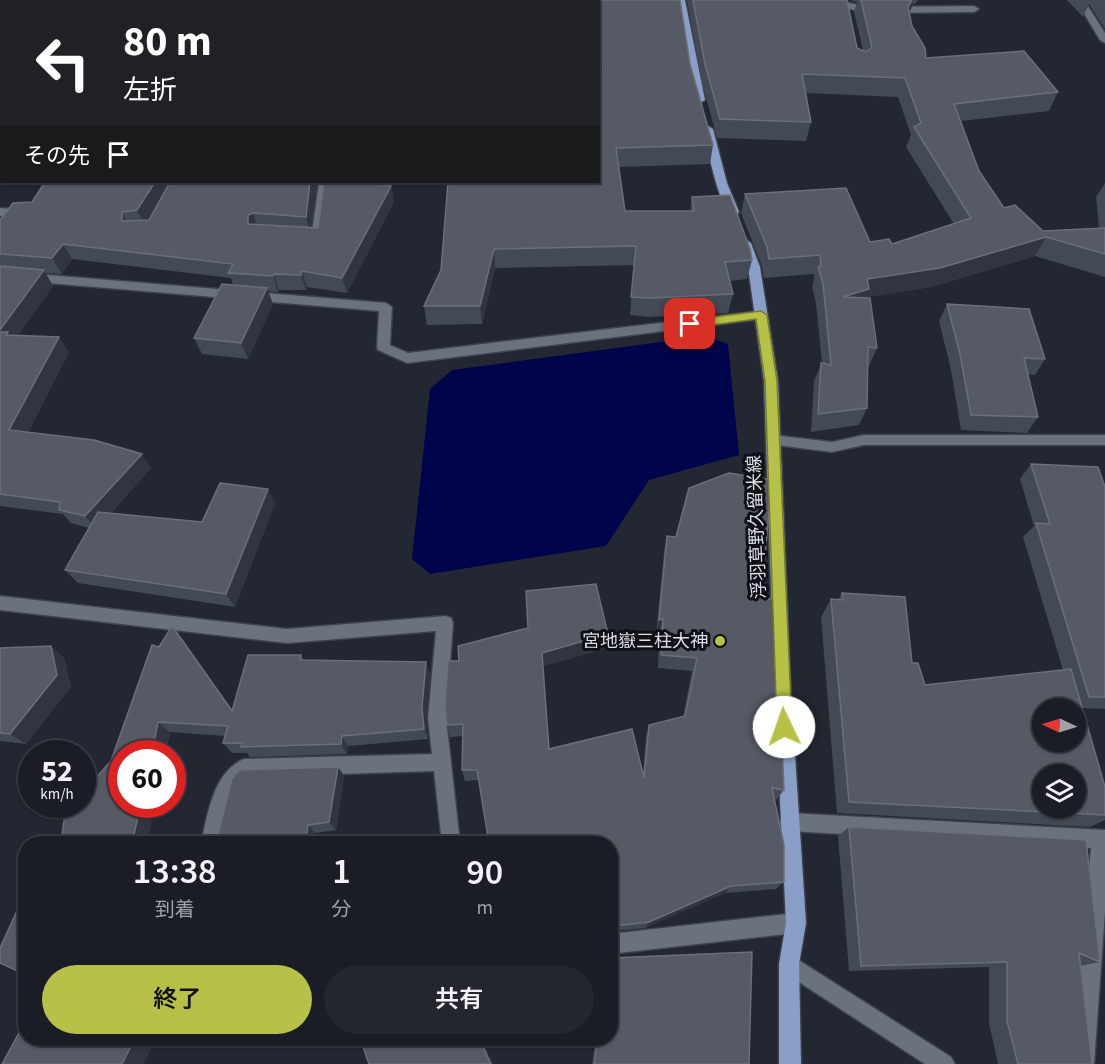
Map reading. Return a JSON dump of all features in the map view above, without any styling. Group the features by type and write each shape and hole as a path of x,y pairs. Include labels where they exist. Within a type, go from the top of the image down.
{"main road":[{"name":"浮羽草野久留米線","path":"681,0 695,83 722,183 754,267 771,381 789,822 796,923 789,964 790,1064"}],"street":[{"path":"1080,0 1105,40"},
{"path":"846,7 867,10 974,9"},
{"path":"306,238 318,239 324,183"},
{"path":"0,212 35,214"},
{"path":"0,275 386,307 383,347 407,358 761,315"},
{"path":"773,440 832,447 864,440 1105,440"},
{"path":"0,603 287,636 445,623 437,718 450,836"},
{"path":"212,836 223,792 244,768 442,762"},
{"path":"789,822 1103,839 1083,1064"},
{"path":"618,943 796,923"},
{"path":"789,964 944,1064"}],"shaded area":[{"path":"706,336 728,344 739,455 649,480 606,546 430,574 412,559 430,389 452,370"}],"building":[{"path":"600,0 680,0 690,64 713,145 616,148 625,211 694,211 692,197 730,195 752,260 725,262 733,294 631,297 636,246 494,249 480,306 424,306 441,270 448,183 600,183 600,71 602,71"},
{"path":"693,0 847,0 857,48 866,52 872,47 861,0 912,0 908,7 912,26 925,48 926,58 1024,51 1058,92 954,104 979,171 1004,208 1015,205 1043,231 1105,228 1105,254 1046,237 940,268 867,279 869,289 843,297 870,298 877,348 868,347 867,408 818,414 821,363 831,365 823,284 818,267 821,266 820,255 769,259 767,247 745,194 846,188 870,242 889,239 892,244 971,218 914,127 921,123 905,78 802,74 811,122 720,119 705,64"},
{"path":"44,183 154,183 137,210 122,212 122,221 149,220 169,183 310,183 306,217 253,213 248,215 248,224 318,228 324,183 372,183 391,186 342,278 302,271 301,275 274,274 273,276 228,273 233,264 63,244 52,258 0,254 0,220 13,203 32,202"},
{"path":"0,266 44,270 0,330"},
{"path":"222,284 267,288 241,343 194,338"},
{"path":"947,304 1029,309 1045,359 1024,358 1038,417 971,415 960,354"},
{"path":"0,332 8,332 6,335 59,337 9,430 94,440 142,454 85,516 59,510 60,502 0,494"},
{"path":"1031,464 1098,467 1105,487 1105,697 1089,697 1036,523 1050,524"},
{"path":"729,473 772,480 761,598 776,599 784,790 772,788 784,845 784,882 731,886 649,922 618,926 618,836 488,836 477,770 462,770 463,724 447,725 445,706 448,661 459,661 458,646 528,628 526,591 596,584 608,634 542,653 549,749 632,729 644,778 649,725 685,716 697,658 661,655 663,619 659,620 667,536 676,537 689,488"},
{"path":"220,483 268,489 226,594 65,570 98,512 202,522"},
{"path":"842,593 905,597 912,663 918,663 925,685 1071,669 1079,698 1032,698 1032,752 1086,752 1086,721 1105,787 1105,815 1086,814 1086,764 1032,764 1032,811 849,802 831,599 843,600"},
{"path":"172,626 232,711 248,655 301,655 300,660 426,662 422,707 424,729 342,736 341,744 241,747 242,743 223,743 228,726 158,722 155,740 118,740 152,645 159,647"},
{"path":"51,646 57,675 10,734 0,733 0,648"},
{"path":"108,764 108,818 138,818 134,836 62,836 64,818 96,818 96,778"},
{"path":"338,767 329,822 308,825 307,836 218,836 232,779 240,770"},
{"path":"849,827 1086,840 1100,962 1079,953 1092,1064 1018,1064 1007,1021 1007,962 861,966"},
{"path":"18,909 18,971 0,963 0,948"},
{"path":"752,952 749,1064 594,1064 597,1046 618,1046 618,958"},
{"path":"18,1035 18,1046 131,1046 122,1064 2,1064"},
{"path":"363,1046 483,1046 491,1064 369,1064"}],"place":[{"name":"宮地嶽三柱大神","path":"720,641"}],"route":[{"path":"690,324 761,315 771,381 784,727"}]}
